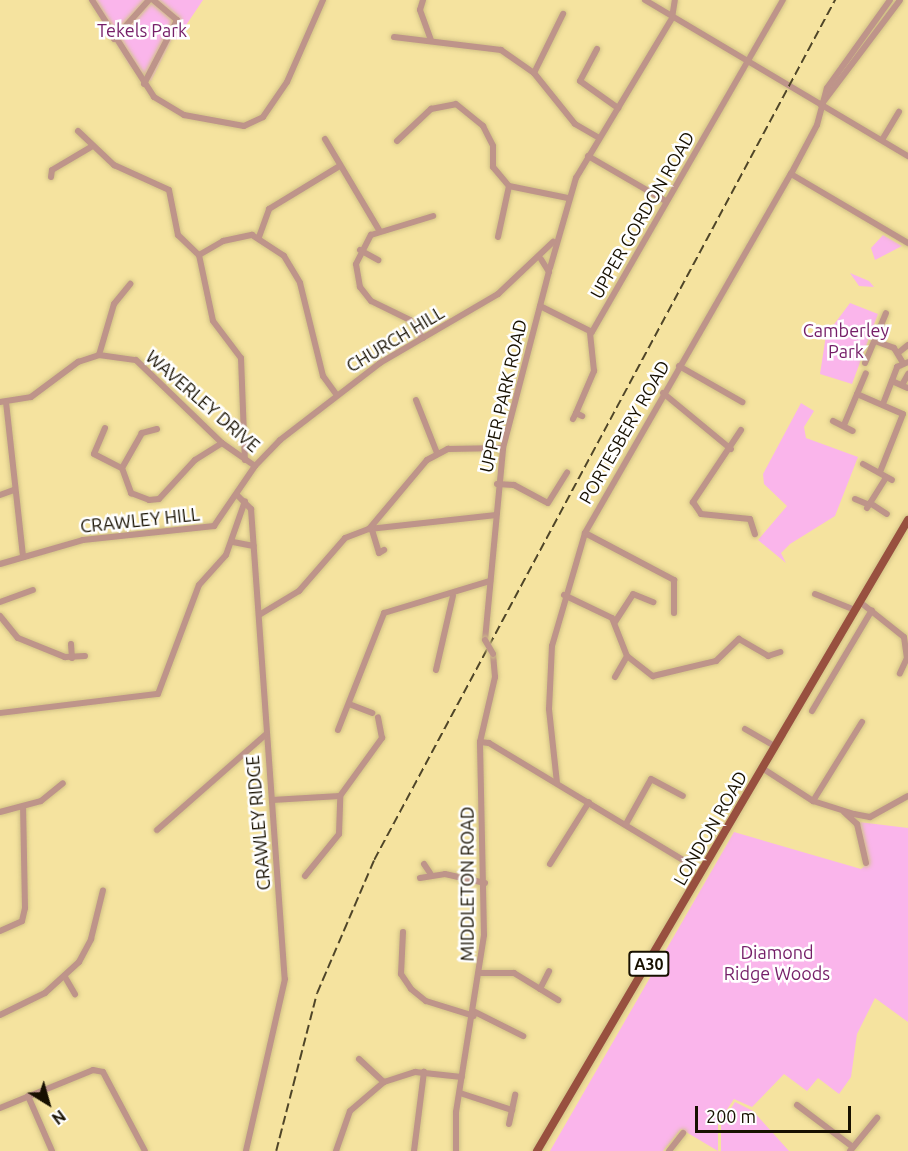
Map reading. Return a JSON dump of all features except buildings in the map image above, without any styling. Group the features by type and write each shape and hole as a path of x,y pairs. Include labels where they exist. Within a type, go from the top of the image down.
{"main road":[{"name":"LONDON ROAD","path":"537,1151 908,520"}],"street":[{"path":"92,0 136,74 163,104 184,115 235,125 254,123 267,112 301,58 323,0"},
{"path":"114,39 151,0 177,20 147,71 144,84"},
{"path":"423,0 420,10 431,41"},
{"path":"645,0 908,156"},
{"path":"672,18 675,0"},
{"name":"UPPER GORDON ROAD","path":"590,333 664,200 783,0"},
{"path":"839,78 890,0"},
{"path":"839,78 900,0"},
{"path":"534,74 563,14"},
{"name":"UPPER PARK ROAD","path":"493,654 485,640 497,484 503,448 550,268 553,242 568,198 588,156 672,18"},
{"path":"394,37 501,50 534,74 575,124 599,138"},
{"path":"597,49 580,81 618,108"},
{"path":"136,74 147,71"},
{"name":"PORTESBERY ROAD","path":"557,783 548,684 564,595 585,533 663,393 791,174 817,125 821,104 839,78"},
{"path":"397,141 431,109 456,104 483,126 493,146 493,167 509,186 568,198"},
{"path":"882,140 899,112"},
{"path":"78,131 91,147 114,165 169,190 178,235 199,255 213,321 241,358 245,460"},
{"path":"325,139 338,167 379,230"},
{"path":"51,177 52,170 91,147"},
{"path":"588,156 664,200"},
{"path":"259,237 269,209 338,167"},
{"path":"791,174 908,243"},
{"path":"498,237 509,186"},
{"path":"423,338 410,320 384,311 360,287 360,250 379,230 433,216"},
{"path":"199,255 223,242 259,237 284,256 300,283 323,376 337,394"},
{"name":"CHURCH HILL","path":"255,466 337,394 423,338 488,301 541,259 553,242"},
{"path":"360,250 377,256"},
{"path":"541,259 550,268"},
{"path":"23,557 3,402 31,397 78,363 99,355 114,304 130,284"},
{"path":"540,306 590,333 594,371 577,416"},
{"path":"865,363 886,313"},
{"path":"875,341 898,353 905,362 892,381 883,404"},
{"path":"898,353 908,345"},
{"name":"WAVERLEY DRIVE","path":"99,355 136,360 222,443 255,466"},
{"path":"679,366 742,402"},
{"path":"844,425 866,373"},
{"path":"892,381 905,387 908,374"},
{"path":"663,393 731,449"},
{"path":"857,394 902,412 903,418 886,476 869,505"},
{"path":"416,400 437,453"},
{"path":"833,421 853,431"},
{"path":"105,428 94,454 122,468 131,493 159,499 195,460 222,443"},
{"path":"122,468 142,433 157,429"},
{"path":"741,429 731,449 698,491 694,507 701,514 750,519 756,534"},
{"path":"371,530 437,453 503,448"},
{"path":"863,464 886,476"},
{"name":"CRAWLEY HILL","path":"0,564 83,540 205,529 214,526 255,466"},
{"path":"497,484 514,485 548,503 567,473"},
{"path":"0,495 14,490"},
{"path":"0,712 158,694 202,579 233,542 245,501 237,495"},
{"path":"855,499 887,514"},
{"name":"CRAWLEY RIDGE","path":"245,501 254,546 265,735 285,979 246,1151"},
{"path":"259,615 299,591 345,538 371,530 496,515"},
{"path":"371,530 379,553 384,549"},
{"path":"585,533 675,580 674,613"},
{"path":"233,542 254,546"},
{"path":"338,730 384,613 453,596 490,581"},
{"path":"0,602 33,590"},
{"path":"615,622 633,594 653,602"},
{"path":"815,594 855,610"},
{"path":"564,595 615,622 627,656 653,676 716,661 739,639 768,656 780,652"},
{"path":"436,670 453,596"},
{"path":"860,602 904,637 907,658 900,673"},
{"path":"812,711 872,610"},
{"path":"0,616 18,638 72,658 85,656"},
{"path":"71,644 72,658"},
{"name":"MIDDLETON ROAD","path":"456,1151 462,1077 481,973 485,883 480,742 495,677 493,654"},
{"path":"615,677 627,656"},
{"path":"310,873 342,829 340,796 382,738 375,715 349,704"},
{"path":"813,801 862,722"},
{"path":"746,729 775,746"},
{"path":"157,830 265,735"},
{"path":"480,742 590,802 691,865"},
{"path":"762,768 813,801 870,817 908,796"},
{"path":"626,825 651,778 683,796"},
{"path":"0,812 23,808 63,783"},
{"path":"272,800 340,796"},
{"path":"550,864 590,802"},
{"path":"0,931 22,921 25,908 23,808"},
{"path":"844,811 856,824 866,863"},
{"path":"424,864 430,873"},
{"path":"420,878 430,873 485,883"},
{"path":"0,1015 65,977 91,939 102,890"},
{"path":"403,932 402,974 411,989 426,1001 474,1014 523,1036"},
{"path":"540,989 549,971"},
{"path":"481,973 514,973 558,1000"},
{"path":"65,977 75,994"},
{"path":"359,1059 384,1082"},
{"path":"0,1107 93,1070 103,1072 145,1151"},
{"path":"414,1151 424,1072"},
{"path":"336,1151 350,1111 384,1082 424,1072 462,1077"},
{"path":"460,1092 512,1110"},
{"path":"509,1124 515,1095"},
{"path":"28,1096 52,1151"},
{"path":"797,1105 852,1149 877,1118"},
{"path":"669,1151 683,1133"}],"green space":[{"name":"Tekels Park","path":"89,0 203,0 176,40 173,37 151,81 131,68"},
{"path":"883,235 902,246 875,260 871,248"},
{"path":"850,273 869,281 874,287 859,286"},
{"name":"Camberley Park","path":"850,303 878,314 852,384 820,374 826,335"},
{"path":"801,403 814,411 804,427 806,438 858,457 835,516 790,544 781,553 786,563 758,540 787,506 764,484 763,474"},
{"name":"Diamond Ridge Woods","path":"859,822 908,828 908,1022 875,998 857,1034 851,1077 839,1094 818,1078 807,1091 784,1074 752,1107 734,1099 718,1123 718,1151 681,1129 663,1151 550,1151 734,832 861,869 868,863"},
{"path":"735,1102 753,1111 789,1151 721,1151 721,1124"}],"railway":[{"path":"276,1151 317,993 374,860 835,0"}]}
